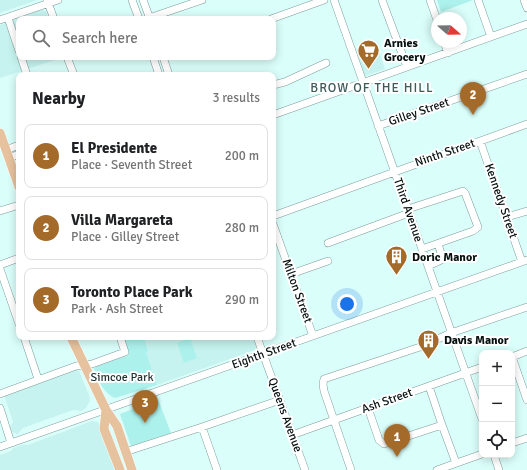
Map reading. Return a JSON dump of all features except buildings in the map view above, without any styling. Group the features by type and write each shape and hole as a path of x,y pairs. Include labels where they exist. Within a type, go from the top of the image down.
{"main road":[{"path":"0,133 16,179"},
{"path":"72,340 106,410 117,426 132,470"},
{"path":"106,410 104,430 120,470"}],"street":[{"path":"16,45 2,18 58,0"},
{"path":"132,0 138,16"},
{"path":"143,0 148,16"},
{"path":"157,16 202,0"},
{"path":"276,17 324,0"},
{"name":"Third Avenue","path":"334,0 479,411"},
{"path":"382,0 407,67"},
{"path":"430,0 434,12"},
{"path":"478,0 491,37"},
{"path":"524,0 527,8"},
{"path":"48,2 53,16"},
{"path":"276,114 527,24"},
{"path":"446,48 448,52"},
{"path":"22,60 26,72"},
{"path":"68,60 73,72"},
{"path":"153,60 158,72"},
{"path":"164,60 168,72"},
{"path":"276,84 285,82 326,63"},
{"name":"Gilley Street","path":"378,126 527,74"},
{"name":"Ninth Street","path":"276,215 527,124"},
{"name":"Kennedy Street","path":"480,141 506,217 525,261"},
{"path":"7,154 16,148"},
{"path":"7,154 16,154"},
{"path":"328,243 461,191 465,192 478,227 473,231 422,250"},
{"path":"0,211 16,206"},
{"path":"506,217 527,211"},
{"name":"Milton Street","path":"276,232 313,336"},
{"path":"428,266 441,260 442,256 438,244"},
{"path":"0,265 16,259"},
{"path":"291,274 328,261"},
{"name":"Eighth Street","path":"0,447 525,261"},
{"path":"0,269 16,315"},
{"path":"351,470 333,420 323,384 326,378 420,347 449,336 451,333 527,307"},
{"path":"25,340 38,379"},
{"path":"0,394 38,379 92,364 125,352 121,340"},
{"name":"Queens Avenue","path":"258,340 305,470"},
{"path":"515,356 527,351"},
{"path":"515,366 527,400"},
{"name":"Ash Street","path":"292,435 479,368"},
{"path":"428,386 456,463"},
{"path":"125,452 280,400"},
{"path":"0,408 11,443"},
{"path":"368,408 379,440 384,444 442,425"},
{"path":"202,427 217,470"},
{"path":"515,442 527,438"},
{"path":"437,470 479,455"},
{"path":"495,458 499,470"}],"shaded area":[{"path":"0,0 37,0 0,13"},
{"path":"41,10 46,11 48,16 25,16"},
{"path":"16,19 16,60 55,60 0,78 0,25"},
{"path":"379,51 385,69 365,76 359,58"},
{"path":"256,340 257,346 255,350 157,385 146,352 145,341"},
{"path":"76,369 79,371 89,395 90,401 86,408 81,411 73,410 23,428 18,434 12,432 10,427 13,422 4,395"},
{"path":"92,421 98,422 101,425 115,470 0,470 0,455 11,451 13,448 28,445"}],"green space":[{"path":"437,0 473,0 441,12"},
{"name":"Simcoe Park","path":"124,340 148,340 145,341 148,351 146,352 157,385 115,398 105,390 94,369 96,366 129,355"},
{"path":"185,340 191,340 197,358 184,363 177,343"},
{"path":"158,399 171,433 131,446 120,414"}],"place":[{"name":"Arnies Grocery","path":"369,70"},
{"name":"Villa Margareta","path":"473,115"},
{"name":"Doric Manor","path":"396,276"},
{"name":"Davis Manor","path":"428,360"},
{"name":"Toronto Place Park","path":"145,423"},
{"name":"El Presidente","path":"397,457"}],"district":[{"name":"BROW OF THE HILL","path":"372,88"}]}
